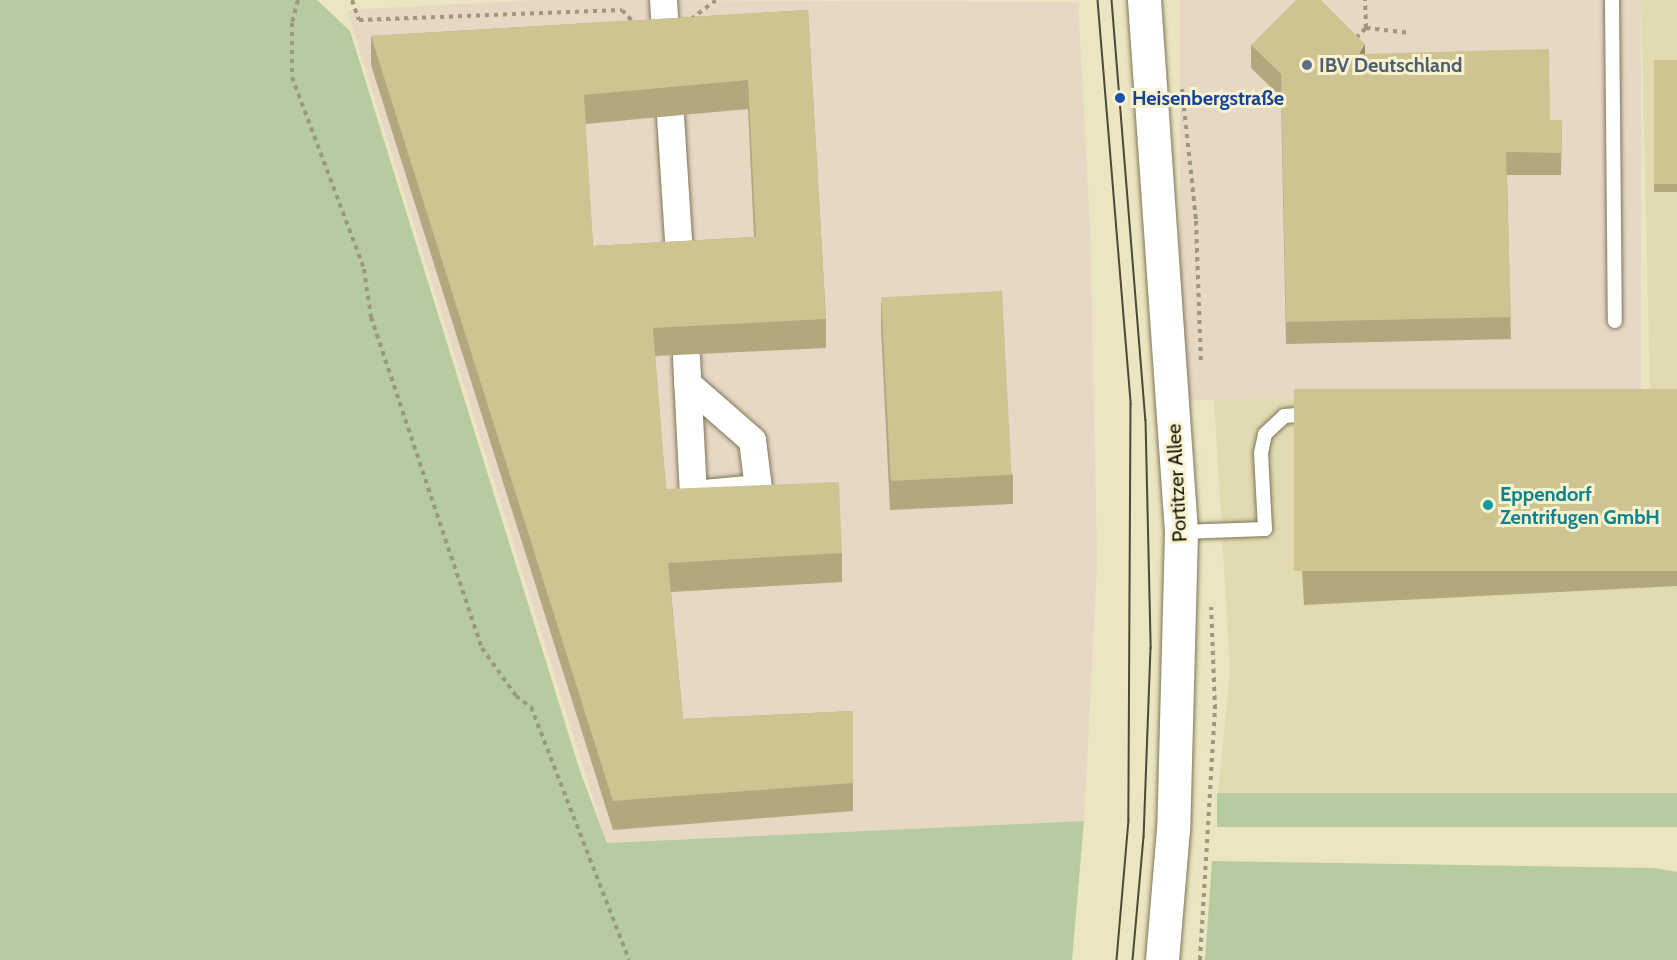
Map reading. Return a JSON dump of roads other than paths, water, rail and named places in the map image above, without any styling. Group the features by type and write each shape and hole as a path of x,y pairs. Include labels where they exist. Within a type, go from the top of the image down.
{"main road":[{"name":"Portitzer Allee","path":"1142,2 1181,532 1173,830 1162,960"}],"street":[{"path":"663,0 666,47"},
{"path":"670,116 680,270"}],"lane":[{"path":"1612,0 1615,321"},
{"path":"1181,532 1265,529 1261,453 1265,434 1284,416 1323,413"}],"tram line":[{"path":"1098,0 1131,404 1129,820 1117,960"},
{"path":"1112,0 1146,420 1151,648 1144,837 1133,960"}],"place":[{"name":"IBV Deutschland","path":"1307,65"},
{"name":"Heisenbergstraße","path":"1120,98"},
{"name":"Eppendorf Zentrifugen GmbH","path":"1488,505"}]}
